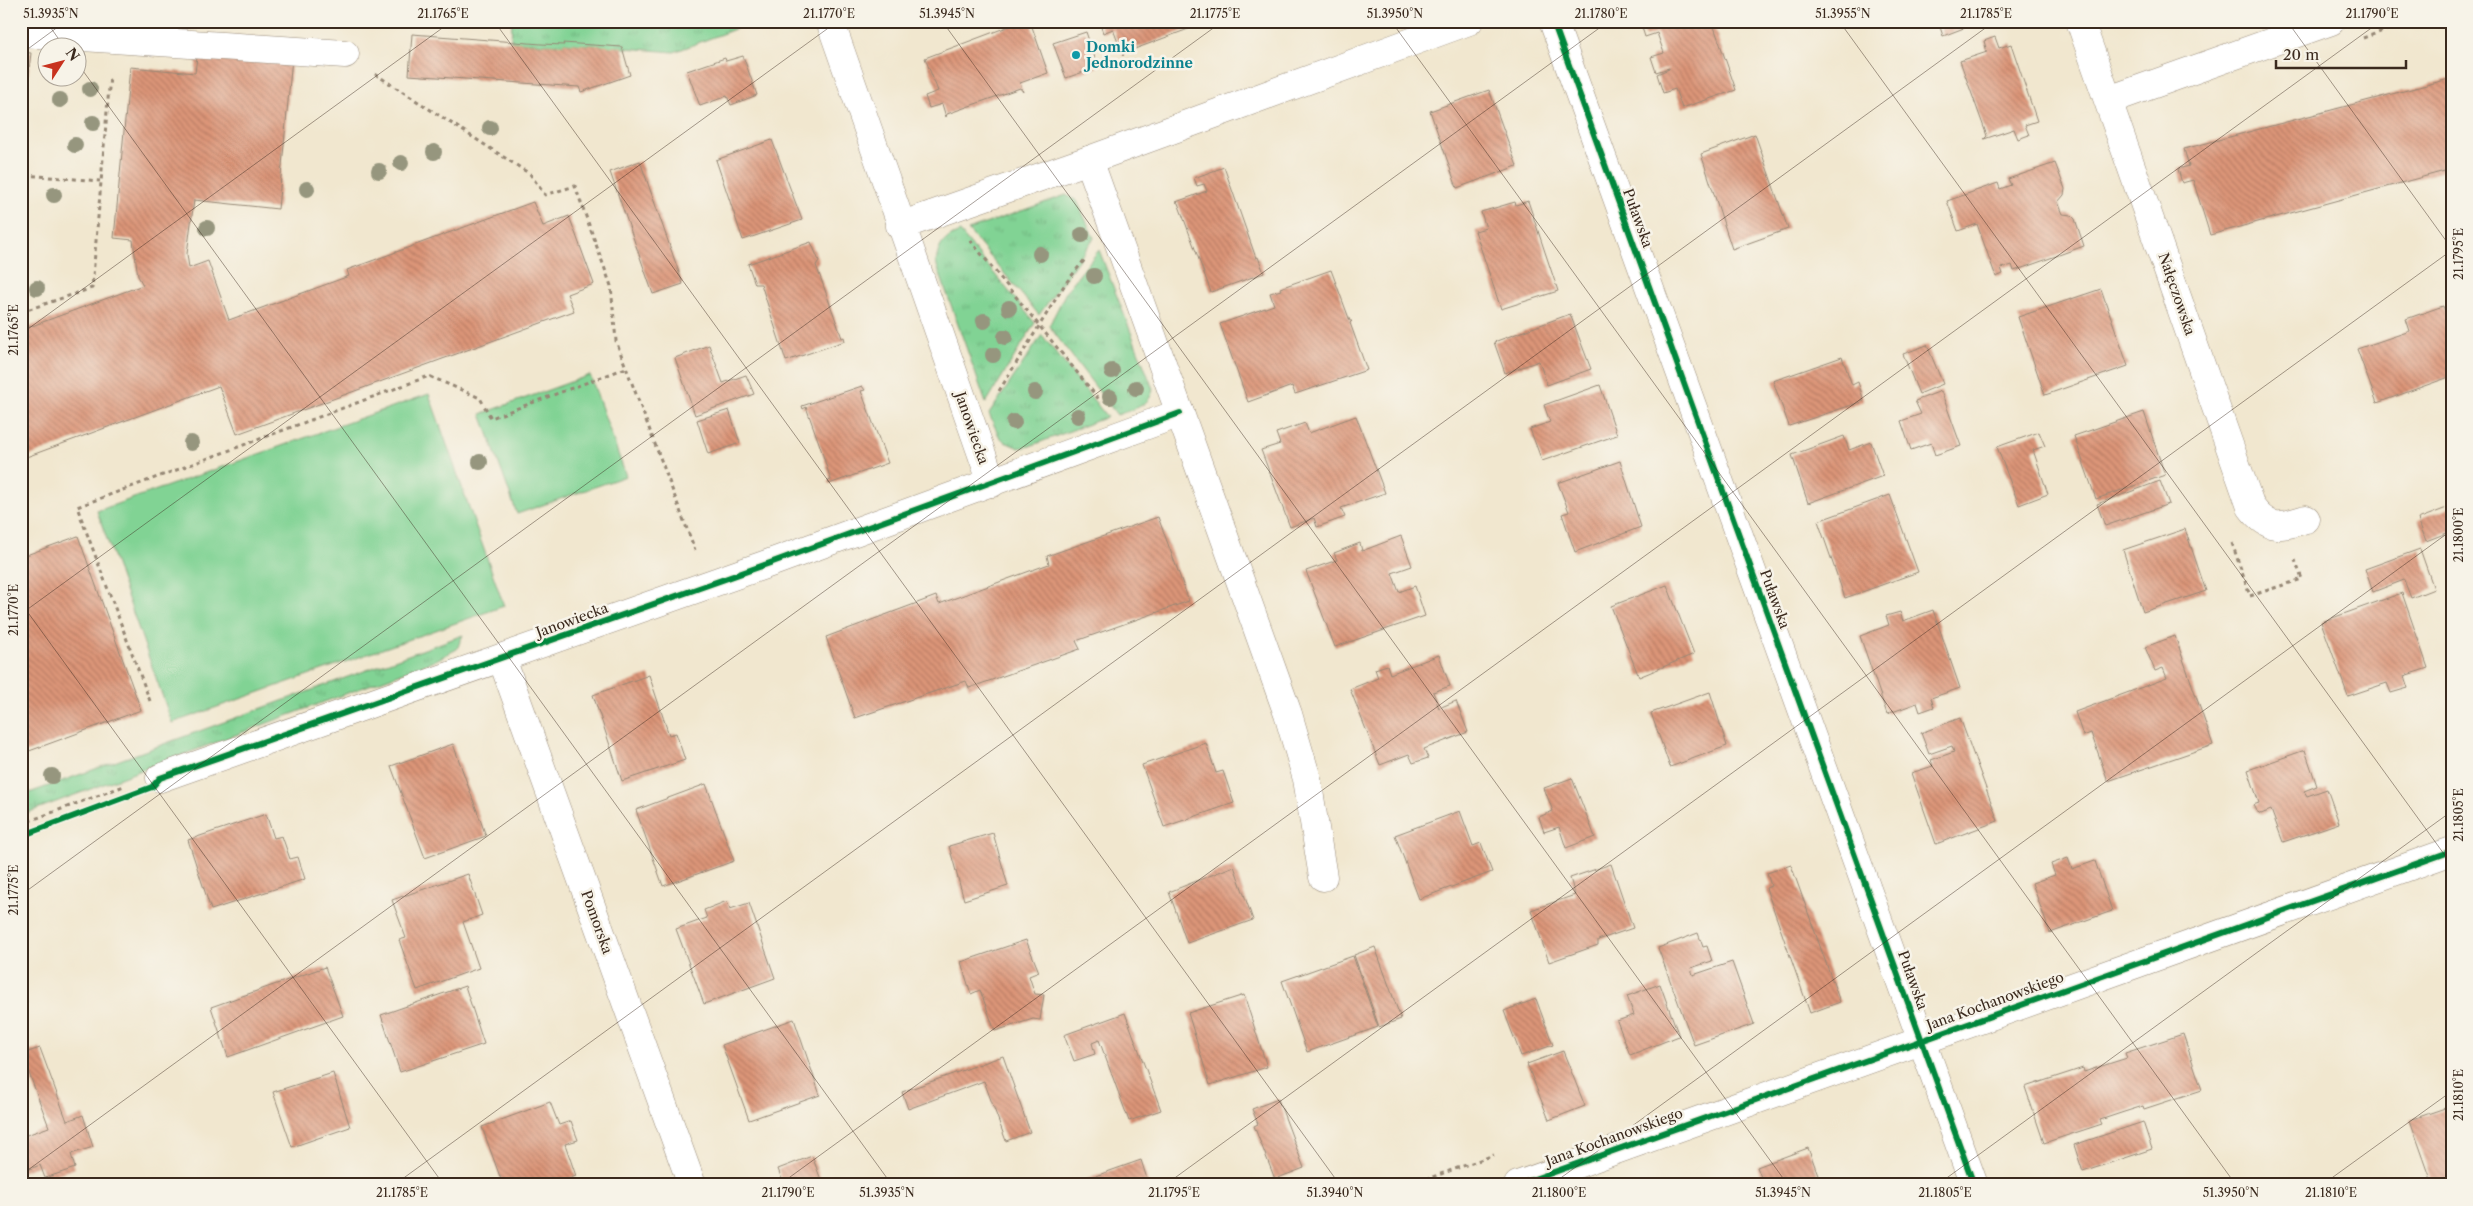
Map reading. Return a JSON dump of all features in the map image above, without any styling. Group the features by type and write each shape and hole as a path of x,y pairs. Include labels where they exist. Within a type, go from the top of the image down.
{"street":[{"name":"Janowiecka","path":"160,778 502,659 992,483 900,226 830,21"},
{"path":"900,226 1089,160 1468,21"},
{"name":"Puławska","path":"1553,21 1974,1185"},
{"name":"Nałęczowska","path":"2080,21 2251,507 2266,522 2282,527 2306,519"},
{"path":"2109,100 2327,22"},
{"path":"21,33 345,54"},
{"path":"1089,160 1290,722 1307,780 1323,877"},
{"path":"992,483 1180,412"},
{"name":"Pomorska","path":"502,659 692,1185"},
{"name":"Jana Kochanowskiego","path":"1518,1185 2452,851"}],"path":[{"path":"21,312 92,288 113,39"},
{"path":"345,54 530,174 545,195 575,186 612,286 616,342 695,551"},
{"path":"21,147 26,166 21,186"},
{"path":"25,175 100,181"},
{"path":"945,210 1040,324 1126,433"},
{"path":"974,432 1065,284 1113,224"},
{"path":"150,701 78,507 429,376 480,398 491,418 626,368"},
{"path":"21,824 149,776 160,778"},
{"path":"1410,1185 1500,1153"}],"green space":[{"path":"512,21 756,21 674,52 564,43 564,45 511,42"},
{"path":"1066,195 1077,201 1094,238 1039,315 968,230"},
{"path":"960,232 1035,323 986,403 936,263 938,252 943,243"},
{"path":"1099,250 1153,389 1144,404 1117,415 1049,326 1067,290"},
{"path":"1042,335 1107,417 1030,446 1019,448 1005,442 999,436 989,414"},
{"path":"590,375 626,476 517,514 481,414"},
{"path":"429,394 504,606 172,723 97,511"},
{"path":"463,635 457,649 434,661 21,815 21,796"}],"building":[{"path":"1023,21 1030,21 1048,73 1020,83 1023,92 1020,88 947,114 946,117 942,104 929,108 925,96 938,91 925,58"},
{"path":"1099,21 1197,21 1199,25 1124,53 1123,56 1113,29 1103,33"},
{"path":"1640,21 1712,21 1736,90 1682,108 1675,89 1663,93 1657,74 1669,68 1656,72 1651,57 1664,53 1657,33 1645,37"},
{"path":"1938,21 1982,21 1943,36"},
{"name":"Domki Jednorodzinne","path":"1086,32 1098,67 1066,78 1053,43"},
{"path":"412,34 541,44 564,45 563,43 622,47 630,75 581,92 579,87 409,75"},
{"path":"1995,37 1999,48 2011,44 2037,121 2025,125 2029,135 2018,139 2014,129 1984,139 1987,136 1960,61 1987,52 1984,41"},
{"path":"198,49 292,58 278,209 194,200 187,254 189,268 208,261 229,320 349,276 347,270 533,202 543,226 569,216 594,284 567,294 574,311 237,434 219,386 21,459 21,330 143,285 138,276 133,240 114,238 130,67 195,73"},
{"path":"21,52 31,53 28,78 21,77"},
{"path":"743,56 757,95 731,105 727,96 700,106 687,71 725,58 726,61"},
{"path":"2449,79 2452,90 2452,169 2210,235 2193,180 2182,183 2178,169 2189,166 2184,149"},
{"path":"1489,90 1517,166 1457,188 1430,111"},
{"path":"1755,134 1788,229 1732,249 1701,154"},
{"path":"772,140 802,220 743,240 716,160"},
{"path":"640,161 683,284 653,294 610,172"},
{"path":"2055,163 2065,189 2064,195 2058,202 2063,214 2071,215 2075,219 2084,246 2014,271 2012,265 2001,268 2003,274 1996,277 1977,224 1958,231 1947,201 1998,183 2000,189 2011,185 2008,179"},
{"path":"1224,167 1256,258 1258,257 1264,273 1211,292 1178,203 1176,202 1207,191 1204,184 1197,186 1194,178"},
{"path":"1528,201 1558,291 1501,309 1475,231 1486,228 1481,212 1515,202 1516,205"},
{"path":"811,242 819,261 816,265 842,338 844,337 845,341 786,361 761,284 755,284 748,264"},
{"path":"1331,270 1350,321 1352,321 1350,323 1367,370 1295,394 1292,386 1248,402 1220,324 1274,305 1270,293"},
{"path":"2101,289 2128,366 2045,395 2018,317"},
{"path":"2443,306 2452,331 2452,376 2377,403 2357,349 2410,331 2406,319"},
{"path":"1570,314 1591,369 1547,385 1539,361 1505,373 1494,342"},
{"path":"709,345 723,383 746,375 754,394 695,415 675,358"},
{"path":"1927,345 1943,384 1919,394 1903,354"},
{"path":"1842,357 1852,385 1858,382 1864,401 1789,426 1773,381"},
{"path":"1600,385 1617,435 1542,461 1530,429 1550,422 1544,405"},
{"path":"862,386 865,390 861,391 888,463 829,484 828,481 831,480 819,443 806,407 803,409 802,406"},
{"path":"1941,391 1961,446 1935,455 1931,443 1911,450 1901,421 1921,414 1915,401"},
{"path":"729,410 740,443 708,454 697,420"},
{"path":"2144,412 2165,475 2096,499 2074,436"},
{"path":"1356,416 1385,493 1341,508 1345,517 1317,527 1314,518 1290,527 1261,450 1280,444 1276,433 1305,423 1309,433"},
{"path":"2039,432 2045,446 2033,450 2048,494 2019,505 1997,447"},
{"path":"1844,436 1849,450 1871,442 1883,476 1808,503 1792,455"},
{"path":"1620,461 1641,527 1575,552 1562,514 1569,512 1558,483"},
{"path":"2160,481 2169,504 2105,526 2097,504"},
{"path":"1890,495 1918,572 1845,598 1818,521"},
{"path":"2452,506 2452,531 2426,541 2418,519"},
{"path":"1158,517 1189,601 1076,641 1080,649 969,688 966,681 855,718 826,637 936,596 939,604 1049,564 1047,556"},
{"path":"2185,529 2206,591 2143,612 2123,550"},
{"path":"78,536 141,710 21,754 21,557"},
{"path":"1401,536 1412,566 1392,573 1399,592 1415,586 1425,616 1335,647 1306,571 1337,560 1334,553 1360,543 1362,551"},
{"path":"2420,549 2434,589 2411,598 2404,580 2373,592 2365,569"},
{"path":"1667,585 1694,654 1639,677 1611,606"},
{"path":"2402,593 2428,668 2404,676 2408,688 2391,693 2387,683 2348,696 2321,622"},
{"path":"1933,610 1960,688 1931,698 1934,707 1920,712 1917,703 1887,714 1860,636 1889,625 1886,616 1900,612 1903,621"},
{"path":"2175,636 2213,745 2108,781 2091,733 2083,736 2075,712 2167,678 2163,668 2155,671 2145,647"},
{"path":"1439,655 1450,686 1433,692 1439,708 1456,701 1468,732 1424,749 1428,758 1413,763 1409,754 1380,765 1350,689 1378,678 1375,669 1387,665 1390,674"},
{"path":"649,675 669,735 676,733 685,760 622,781 593,695"},
{"path":"1710,692 1727,746 1670,767 1651,713"},
{"path":"1960,718 1998,821 1936,844 1911,773 1933,766 1931,760 1954,752 1952,746 1929,754 1921,733"},
{"path":"1206,743 1216,773 1223,771 1234,803 1164,827 1142,765"},
{"path":"453,744 486,836 425,858 391,766"},
{"path":"2305,750 2317,786 2304,791 2307,796 2327,789 2339,823 2283,842 2271,810 2261,814 2256,811 2253,805 2259,803 2248,770"},
{"path":"1572,778 1595,837 1566,848 1559,827 1544,832 1539,817 1553,811 1544,788"},
{"path":"706,784 734,861 663,886 636,810"},
{"path":"1460,811 1473,846 1481,843 1492,872 1419,899 1395,835"},
{"path":"266,814 274,838 282,836 290,859 298,857 305,879 211,910 188,840"},
{"path":"993,833 1008,886 964,900 949,846"},
{"path":"2068,858 2072,869 2095,861 2112,911 2050,933 2032,883 2055,875 2051,864"},
{"path":"1611,864 1633,928 1598,940 1598,945 1549,962 1531,910 1575,895 1570,878"},
{"path":"1791,865 1840,1002 1810,1013 1766,888 1771,886 1767,873"},
{"path":"1234,866 1253,920 1187,943 1169,892"},
{"path":"468,874 482,915 463,922 479,968 417,990 399,940 406,938 392,900"},
{"path":"727,901 730,909 749,903 775,978 704,1004 676,929 707,918 704,910"},
{"path":"1698,933 1703,947 1707,946 1712,961 1691,968 1693,975 1732,962 1754,1024 1694,1045 1658,948"},
{"path":"1026,940 1039,972 1029,976 1035,994 1044,995 1040,1020 1033,1019 995,1031 980,990 971,994 961,962"},
{"path":"1375,947 1401,1019 1379,1027 1354,955"},
{"path":"1353,956 1378,1027 1307,1052 1282,981"},
{"path":"325,967 343,1016 228,1057 211,1007"},
{"path":"1660,984 1679,1036 1630,1055 1617,1021 1634,1015 1627,996"},
{"path":"465,986 484,1044 400,1072 381,1015"},
{"path":"21,987 27,1002 21,1004"},
{"path":"1244,995 1267,1067 1210,1085 1188,1013"},
{"path":"1536,999 1553,1045 1521,1056 1504,1011"},
{"path":"1125,1013 1161,1110 1129,1121 1099,1040 1092,1043 1095,1054 1074,1061 1064,1035"},
{"path":"794,1019 820,1095 749,1120 722,1045"},
{"path":"2183,1034 2202,1090 2144,1109 2143,1106 2100,1120 2102,1124 2044,1143 2025,1087 2083,1068 2084,1072 2127,1058 2125,1053"},
{"path":"40,1048 67,1121 83,1115 93,1147 71,1154 75,1168 45,1178 40,1165 21,1172 21,1137 49,1127 22,1054"},
{"path":"1563,1051 1585,1106 1549,1120 1527,1064"},
{"path":"1003,1056 1030,1132 1006,1141 984,1081 908,1109 902,1092"},
{"path":"333,1073 350,1127 292,1147 273,1092"},
{"path":"1278,1099 1304,1168 1275,1179 1254,1126 1258,1124 1252,1109"},
{"path":"550,1102 559,1125 571,1121 578,1140 565,1144 576,1176 553,1185 503,1185 482,1127"},
{"path":"2445,1108 2448,1114 2452,1112 2452,1185 2433,1185 2410,1120"},
{"path":"2143,1122 2152,1149 2083,1172 2074,1145"},
{"path":"1808,1148 1822,1185 1764,1185 1757,1167"},
{"path":"812,1156 823,1185 784,1185 778,1169"},
{"path":"1141,1160 1149,1185 1085,1185 1084,1180"},
{"path":"2376,1179 2378,1185 2356,1185 2362,1182"}],"cycle path":[{"path":"1553,21 1974,1185"},
{"path":"21,836 152,787 160,778 770,563 1180,413"},
{"path":"1518,1185 2452,851"}],"place":[{"name":"Domki Jednorodzinne","path":"1076,55"}]}
